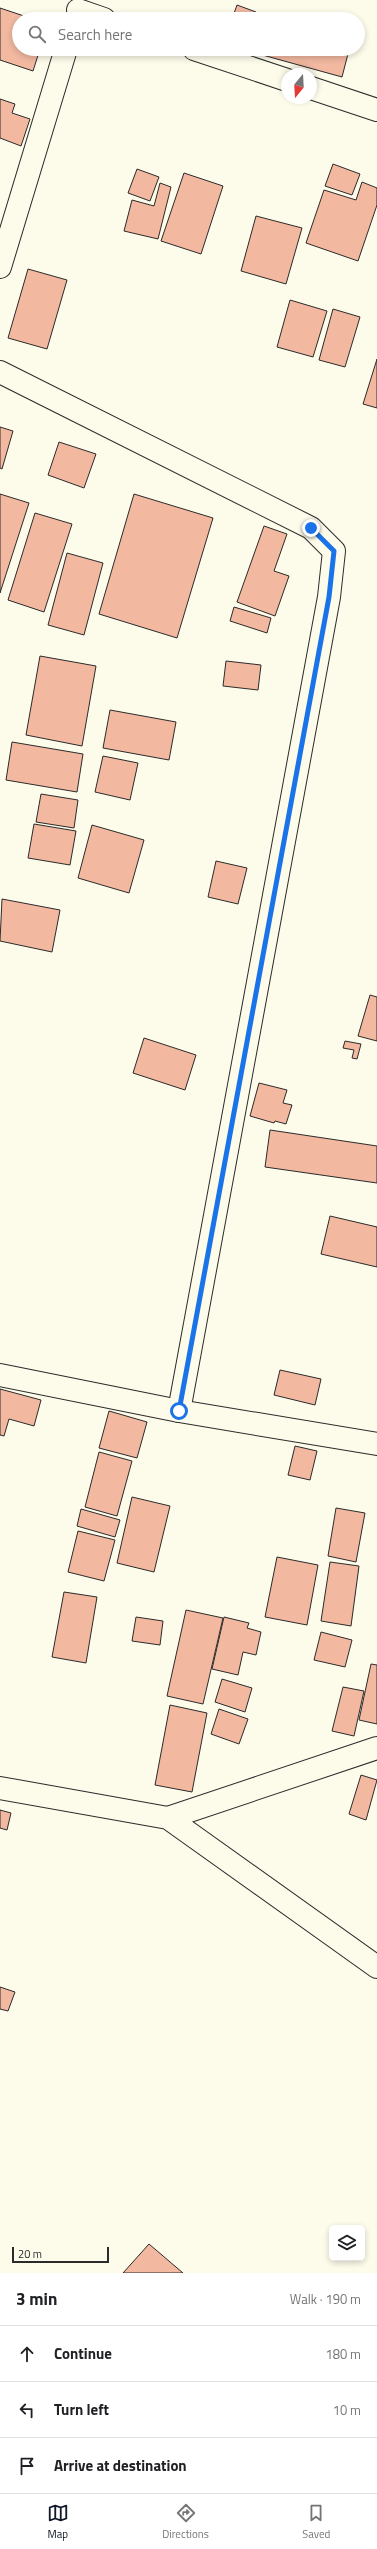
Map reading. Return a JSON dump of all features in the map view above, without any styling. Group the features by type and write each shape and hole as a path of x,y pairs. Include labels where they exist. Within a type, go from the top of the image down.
{"street":[{"path":"0,267 64,56"},
{"path":"215,56 281,78"},
{"path":"317,90 377,110"},
{"path":"0,372 311,528 334,551 328,605 179,1411"},
{"path":"0,1374 179,1411 377,1444"},
{"path":"168,1818 377,1748"},
{"path":"0,1788 168,1818 377,1967"}],"building":[{"path":"237,5 256,12 234,12"},
{"path":"0,8 12,12 12,56 38,56 33,71 0,60"},
{"path":"266,56 347,56 342,77 317,70 317,68 309,68"},
{"path":"0,99 15,104 12,113 30,119 21,146 0,138"},
{"path":"333,164 360,174 352,195 325,186"},
{"path":"137,169 159,177 150,201 128,193"},
{"path":"184,173 223,186 201,254 161,241"},
{"path":"362,182 377,188 377,205 358,261 306,243 324,190 356,200"},
{"path":"160,183 171,187 158,239 124,231 132,200 154,206"},
{"path":"256,216 302,228 286,284 241,271"},
{"path":"28,269 67,280 47,349 8,338"},
{"path":"290,300 327,311 313,357 277,347"},
{"path":"333,309 360,317 345,367 319,360"},
{"path":"377,359 377,408 363,404"},
{"path":"0,427 13,431 2,469 0,468"},
{"path":"59,442 96,454 84,488 48,475"},
{"path":"0,494 29,503 0,593"},
{"path":"134,494 213,518 177,638 99,614"},
{"path":"35,513 72,524 44,612 8,600"},
{"path":"264,526 287,534 274,571 289,576 275,616 237,602"},
{"path":"67,553 103,563 84,635 48,625"},
{"path":"234,607 271,618 267,633 230,621"},
{"path":"40,656 96,666 82,746 26,735"},
{"path":"226,661 261,665 258,690 223,686"},
{"path":"110,710 176,722 169,760 103,748"},
{"path":"12,742 83,754 77,792 6,780"},
{"path":"103,756 138,763 130,800 95,792"},
{"path":"41,794 78,800 74,828 36,822"},
{"path":"34,824 76,831 70,865 28,858"},
{"path":"92,825 144,840 129,893 78,878"},
{"path":"216,861 247,868 238,904 208,897"},
{"path":"2,899 60,910 52,952 0,941"},
{"path":"370,995 377,997 377,1041 358,1036"},
{"path":"144,1038 196,1055 185,1090 133,1073"},
{"path":"345,1041 361,1044 357,1059 352,1058 354,1050 343,1048"},
{"path":"259,1083 287,1090 283,1103 292,1105 286,1124 275,1121 274,1123 250,1116"},
{"path":"270,1130 377,1146 377,1183 265,1167"},
{"path":"330,1216 377,1227 377,1267 321,1254"},
{"path":"280,1370 321,1379 315,1405 274,1395"},
{"path":"0,1389 41,1400 34,1426 9,1419 4,1436 0,1435"},
{"path":"109,1411 147,1422 137,1458 99,1448"},
{"path":"295,1446 317,1451 310,1480 288,1475"},
{"path":"99,1452 132,1461 117,1516 85,1507"},
{"path":"132,1497 170,1506 154,1572 117,1563"},
{"path":"336,1508 365,1513 356,1562 328,1556"},
{"path":"81,1509 120,1520 115,1537 77,1526"},
{"path":"78,1531 115,1540 104,1581 68,1572"},
{"path":"277,1557 318,1565 307,1625 265,1617"},
{"path":"330,1562 359,1566 351,1626 321,1621"},
{"path":"64,1592 97,1597 86,1663 52,1657"},
{"path":"186,1610 223,1618 203,1704 167,1696"},
{"path":"136,1617 163,1621 160,1645 132,1641"},
{"path":"224,1617 249,1623 247,1628 261,1632 256,1655 243,1652 238,1675 212,1669"},
{"path":"321,1632 352,1640 345,1667 314,1660"},
{"path":"371,1664 377,1665 377,1724 359,1720"},
{"path":"222,1679 252,1688 245,1712 215,1702"},
{"path":"343,1687 364,1691 354,1736 332,1731"},
{"path":"170,1705 207,1713 192,1792 155,1785"},
{"path":"219,1709 248,1719 239,1744 211,1734"},
{"path":"361,1775 377,1780 366,1820 349,1814"},
{"path":"0,1810 11,1813 7,1830 0,1828"},
{"path":"0,1987 15,1992 8,2011 0,2009"},
{"path":"149,2244 183,2273 123,2273"}],"route":[{"path":"179,1411 329,597 334,551 311,528"}]}
